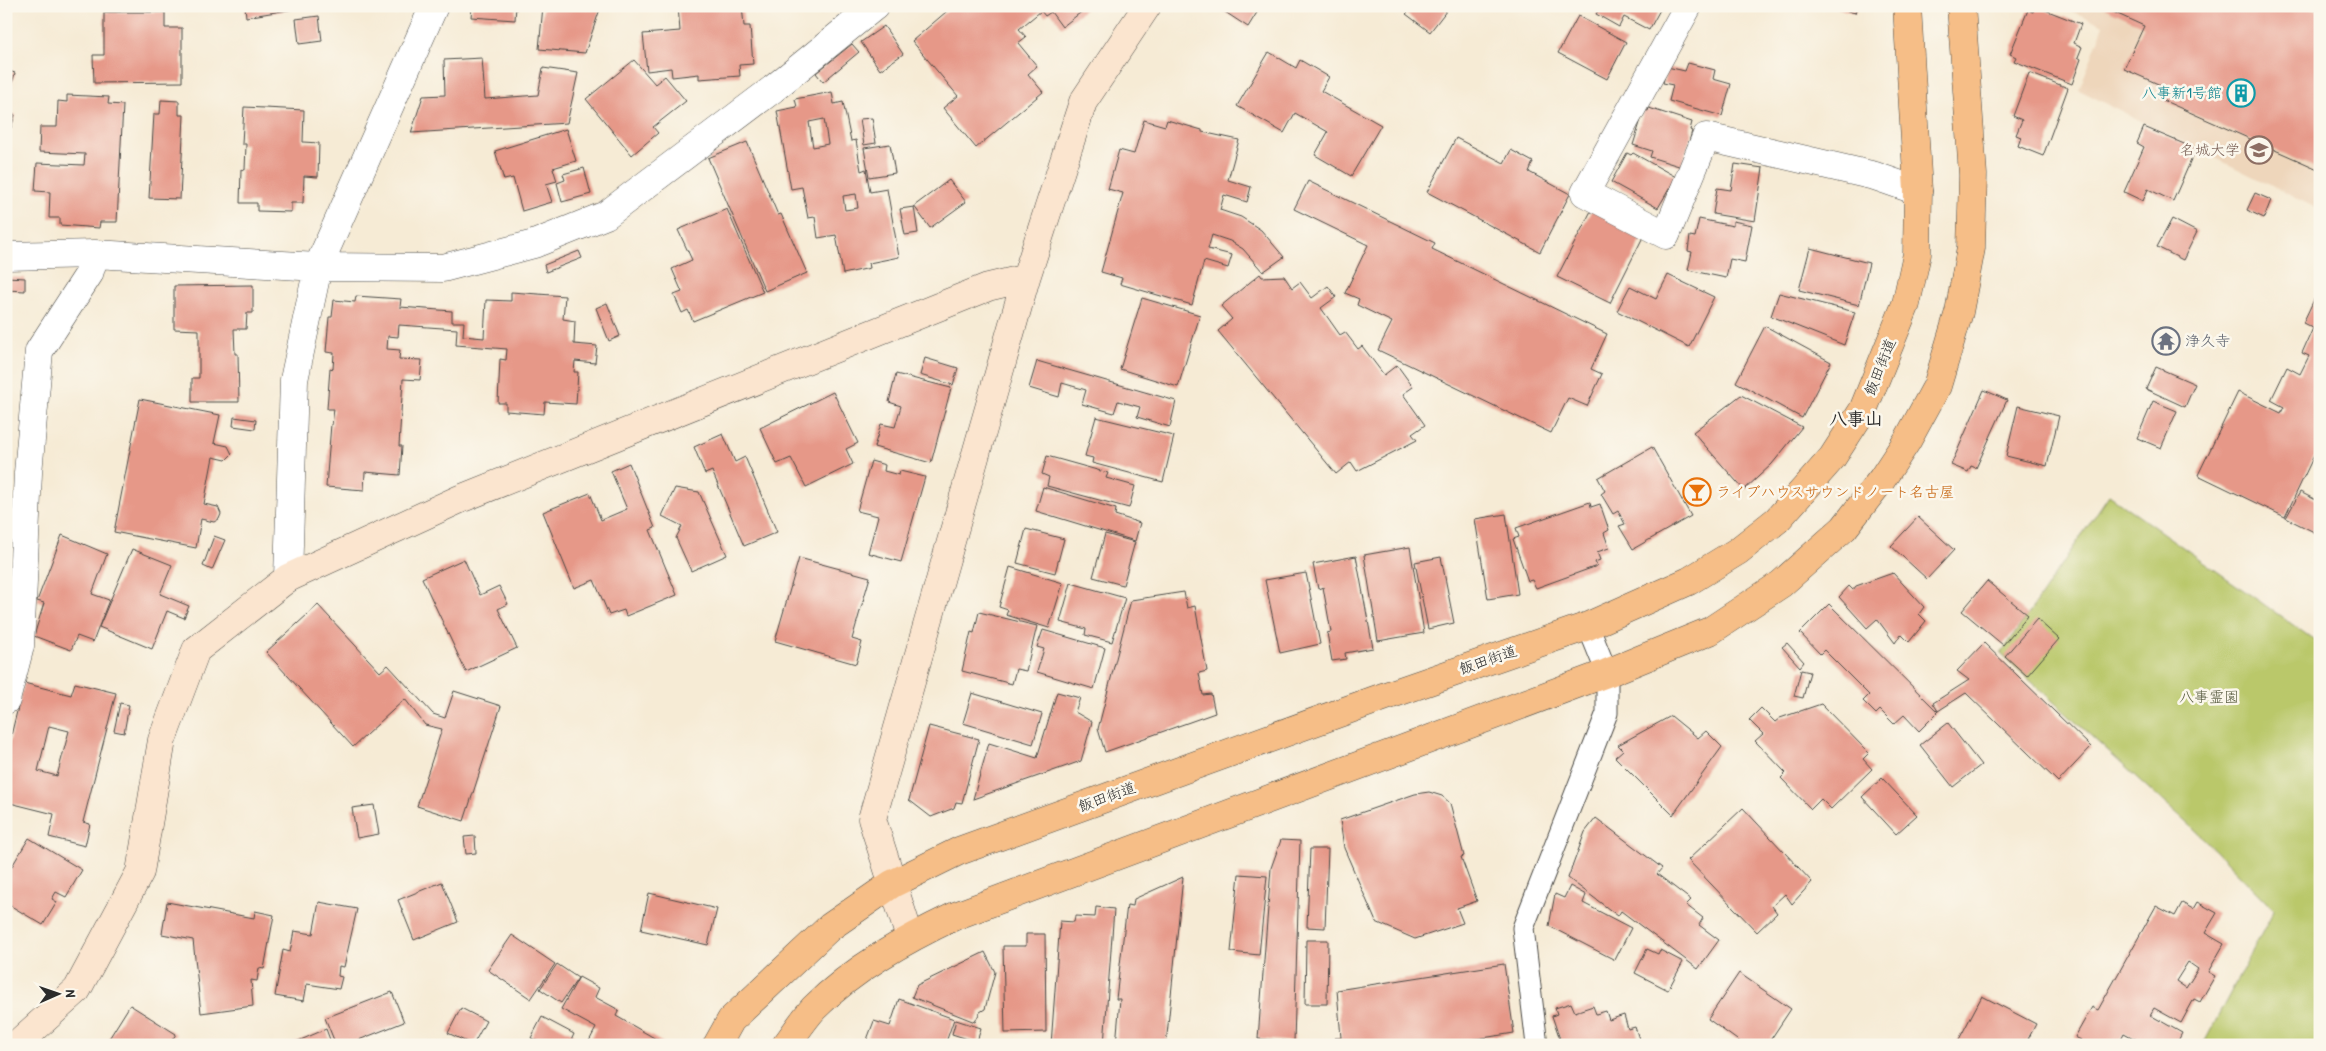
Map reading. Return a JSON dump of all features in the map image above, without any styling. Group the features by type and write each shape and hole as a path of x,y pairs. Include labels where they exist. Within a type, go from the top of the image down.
{"highway":[{"name":"飯田街道","path":"718,1045 731,1020 830,927 892,884 959,851 1386,696 1588,626 1689,581 1738,551 1777,520 1832,458 1863,410 1906,304 1917,254 1918,191 1907,6"},
{"path":"786,1045 814,1009 857,972 910,938 955,916 1606,674 1710,631 1781,584 1844,528 1882,479 1907,441 1937,386 1959,312 1971,248 1973,175 1961,6"}],"street":[{"path":"288,578 294,380 318,267 434,6"},
{"path":"6,256 95,254 318,267 443,268 534,244 606,214 773,89 875,6"},
{"path":"910,938 872,819 1026,278 1083,102 1147,6"},
{"path":"1688,6 1585,193 1666,235 1706,137 1875,176 1918,191"},
{"path":"6,700 20,646 28,473 39,351 90,274 95,254"},
{"path":"16,1045 77,990 140,872 162,740 196,650 288,578 460,500 988,287 1026,278"}],"lane":[{"path":"1537,1045 1523,928 1607,713 1606,674 1588,626"}],"shaded area":[{"name":"名城大学","path":"2060,6 2320,6 2320,210 2079,90 2104,25"}],"green space":[{"name":"八事霊園","path":"2109,495 2320,644 2320,1045 2203,1045 2274,910 2203,838 2001,654"}],"building":[{"path":"245,6 306,6 306,7 246,17"},
{"path":"472,6 516,6 515,20 471,17"},
{"path":"543,6 601,6 585,53 539,49"},
{"path":"678,6 742,6 744,26 750,26 753,64 739,65 740,76 699,79 699,74 672,77 671,68 647,71 643,34 680,31"},
{"path":"953,6 1089,6 1062,27 1051,12 1045,16 1041,11 1019,29 1026,37 1018,43 1037,66 1028,74 1043,92 976,148 943,108 958,96 912,41"},
{"path":"1216,6 1261,6 1248,27"},
{"path":"1404,6 1450,6 1430,32 1406,14 1409,11"},
{"path":"1601,6 1662,6 1649,30 1624,17 1619,27 1596,14"},
{"path":"1831,6 1857,6 1855,13"},
{"path":"2035,6 2081,24 2074,43 2082,47 2078,57 2081,59 2072,84 2014,61 2016,57 2010,54 2028,10 2033,12"},
{"name":"名城大学","path":"2100,6 2308,6 2320,11 2320,170 2160,99 2165,87 2124,69 2144,26"},
{"path":"104,12 165,12 165,28 182,28 182,82 94,83 93,55 104,55"},
{"path":"319,16 322,41 299,44 296,19"},
{"path":"1578,16 1626,42 1607,79 1558,53"},
{"path":"884,26 903,54 880,70 861,42"},
{"path":"852,44 859,52 823,82 816,73"},
{"path":"1269,52 1296,68 1300,60 1329,77 1321,91 1381,125 1351,176 1315,155 1328,132 1295,113 1284,133 1237,106"},
{"path":"482,58 485,99 538,95 543,68 578,73 567,123 411,133 423,96 445,95 444,60"},
{"path":"634,60 655,84 665,76 686,101 653,127 658,133 632,155 586,99"},
{"path":"1688,63 1715,70 1713,79 1731,84 1722,116 1669,101 1673,85 1663,83 1667,67 1685,71"},
{"path":"6,70 15,73 7,100 6,100"},
{"path":"2029,73 2068,88 2043,156 2018,146 2021,137 2016,135 2022,120 2013,116"},
{"path":"832,92 834,104 843,102 851,141 856,140 861,171 866,169 870,192 887,189 899,257 869,263 870,268 843,274 836,235 818,238 815,217 808,218 802,187 791,189 777,111 797,107 795,99","holes":["824,119 828,144 813,147 809,122","856,194 858,208 845,210 843,196"]},
{"path":"67,95 109,97 108,104 123,105 117,222 100,222 99,228 60,225 60,218 49,218 50,192 35,191 37,163 84,165 85,154 39,152 40,127 57,127 58,101 67,102"},
{"path":"161,100 179,101 179,115 184,115 180,199 149,198 154,114 160,114"},
{"path":"244,107 304,110 303,142 319,143 318,177 304,176 303,203 291,203 291,212 257,211 257,203 240,203 241,169 245,170 246,144 242,144"},
{"path":"1649,108 1692,122 1690,130 1692,131 1682,167 1650,157 1652,151 1633,145 1644,110 1648,111"},
{"path":"6,112 15,115 11,128 6,126"},
{"path":"872,118 876,143 864,145 860,119"},
{"path":"1144,120 1165,126 1167,120 1202,130 1202,132 1239,140 1228,180 1251,187 1247,202 1224,195 1220,210 1241,217 1261,230 1284,257 1263,272 1243,249 1230,241 1212,235 1208,249 1232,255 1228,268 1204,261 1192,305 1120,284 1122,278 1101,272 1123,193 1108,189 1119,150 1134,154"},
{"path":"2144,127 2196,149 2173,201 2148,189 2143,201 2124,192 2144,147 2137,143"},
{"path":"566,129 576,161 553,168 557,181 546,184 552,202 522,211 513,178 504,180 495,151"},
{"path":"1456,138 1504,163 1511,150 1533,162 1529,172 1570,194 1540,252 1427,192"},
{"path":"747,142 778,215 781,214 807,273 765,291 708,158"},
{"path":"890,144 895,173 869,177 864,148"},
{"path":"1627,153 1631,155 1633,153 1676,177 1658,208 1611,182"},
{"path":"1735,164 1763,168 1755,221 1713,214 1717,188 1731,190"},
{"path":"584,168 591,194 562,202 557,183 565,180 563,174"},
{"path":"949,180 966,202 930,228 914,206"},
{"path":"1308,181 1435,243 1432,249 1607,334 1591,369 1602,374 1587,406 1568,398 1551,433 1378,350 1392,322 1357,305 1359,299 1345,293 1368,245 1294,209"},
{"path":"2255,193 2271,200 2264,218 2247,210"},
{"path":"914,207 918,233 905,235 900,209"},
{"path":"727,209 763,292 693,321 688,310 682,313 674,295 682,292 672,269 692,260 678,230"},
{"path":"1592,209 1644,235 1610,303 1557,277"},
{"path":"1699,219 1733,226 1733,221 1752,225 1745,262 1730,259 1726,278 1688,270 1692,252 1688,251 1690,236 1695,237"},
{"path":"2172,219 2197,232 2183,260 2157,247"},
{"path":"1810,248 1869,263 1859,305 1799,290"},
{"path":"579,251 582,258 546,272 544,265"},
{"path":"1260,274 1262,277 1284,276 1292,288 1300,282 1312,298 1328,286 1336,297 1321,308 1340,335 1345,332 1358,349 1362,346 1384,375 1397,365 1413,387 1403,394 1425,425 1412,434 1417,440 1357,471 1351,462 1336,474 1218,331 1232,319 1221,306"},
{"path":"1668,275 1714,297 1689,347 1617,311 1630,286 1656,299"},
{"path":"6,277 25,278 25,291 6,290"},
{"path":"253,285 253,313 247,313 246,329 234,329 235,354 238,354 239,402 192,402 192,378 199,378 199,330 174,329 174,286"},
{"path":"2320,287 2320,448 2318,447 2285,517 2198,475 2238,392 2281,413 2284,407 2271,400 2287,367 2300,374 2309,356 2302,353 2313,328 2303,323"},
{"path":"511,292 565,296 563,319 575,321 574,344 597,346 595,363 575,361 574,372 578,372 576,404 545,402 544,414 506,411 506,403 498,403 500,359 506,360 507,349 456,345 457,329 399,325 398,337 388,336 387,349 400,350 399,359 422,360 420,380 403,379 399,446 402,446 400,475 365,472 364,490 326,487 334,409 327,409 330,368 333,369 334,353 326,352 329,317 332,317 334,300 355,302 356,296 401,299 400,307 452,311 452,322 464,322 463,336 484,338 486,300 511,301"},
{"path":"1779,293 1855,312 1844,345 1771,316"},
{"path":"1142,298 1200,315 1178,387 1120,369"},
{"path":"607,303 620,336 609,341 596,308"},
{"path":"1765,326 1831,362 1802,418 1736,382"},
{"path":"925,358 958,368 953,385 920,375"},
{"path":"1037,361 1176,401 1170,427 1137,417 1140,407 1118,401 1114,413 1082,404 1086,390 1062,383 1059,397 1029,388"},
{"path":"2156,367 2195,384 2185,407 2146,389"},
{"path":"896,374 951,388 931,463 874,447 881,424 895,427 901,406 889,402"},
{"path":"1984,390 2007,400 1976,468 1971,466 1968,472 1951,465"},
{"path":"833,392 858,443 846,449 853,464 806,487 791,458 777,464 760,428"},
{"path":"1741,395 1802,427 1772,464 1744,490 1693,432"},
{"path":"140,399 220,415 214,443 228,446 232,454 226,460 213,457 204,504 218,507 221,514 219,519 214,522 201,519 196,548 114,532"},
{"path":"2153,401 2177,411 2161,448 2137,438"},
{"path":"2018,406 2059,416 2047,466 2006,456"},
{"path":"234,417 256,420 255,429 233,426"},
{"path":"1096,417 1174,436 1163,482 1092,463 1093,458 1085,456"},
{"path":"723,434 735,462 745,457 777,532 744,546 712,471 705,474 694,447"},
{"path":"1652,447 1691,516 1633,549 1619,526 1625,524 1618,511 1613,514 1601,494 1605,491 1598,478"},
{"path":"1047,456 1108,473 1106,478 1135,486 1129,508 1047,486 1049,477 1042,474"},
{"path":"871,461 885,465 884,471 899,475 900,471 925,477 901,562 868,553 878,516 857,511"},
{"path":"629,463 655,528 650,530 677,595 626,616 624,610 609,615 594,580 574,588 543,512 590,493 601,520 627,509 611,471"},
{"path":"1043,487 1116,509 1115,515 1140,523 1135,541 1036,511"},
{"path":"675,488 699,492 727,555 691,571 676,538 682,526 662,516"},
{"path":"2300,492 2320,502 2320,535 2286,518"},
{"path":"1590,502 1591,507 1600,504 1609,530 1604,533 1609,548 1597,552 1600,560 1595,562 1597,566 1536,588 1532,580 1528,581 1513,539 1519,537 1516,528"},
{"path":"1506,514 1518,594 1488,599 1475,519"},
{"path":"1918,517 1954,550 1927,579 1891,546"},
{"path":"1026,529 1064,539 1055,573 1017,563"},
{"path":"1105,534 1135,542 1123,585 1093,577"},
{"path":"62,535 107,554 92,594 109,600 93,642 77,636 71,650 34,636 44,603 37,601"},
{"path":"214,536 225,540 212,570 203,566"},
{"path":"1410,547 1424,633 1378,641 1364,555"},
{"path":"132,549 172,565 160,594 189,606 184,618 167,611 152,649 99,627"},
{"path":"1356,556 1373,648 1345,653 1346,659 1332,661 1327,633 1331,632 1323,587 1318,589 1313,564"},
{"path":"1441,557 1454,623 1428,629 1415,562"},
{"path":"799,558 870,577 852,639 862,642 856,664 775,641"},
{"path":"464,559 480,595 499,586 508,604 498,609 517,648 466,672 422,578"},
{"path":"1010,567 1063,583 1049,628 1006,615 1008,610 999,607"},
{"path":"1306,573 1320,644 1280,653 1265,580"},
{"path":"1893,573 1924,607 1919,614 1926,621 1909,642 1901,634 1895,643 1877,619 1867,628 1839,597 1849,586 1853,590 1856,586"},
{"path":"1987,581 2028,615 2003,645 1962,611"},
{"path":"1071,583 1125,598 1112,642 1085,635 1086,629 1060,622"},
{"path":"1184,592 1187,608 1195,606 1207,671 1199,673 1203,695 1211,694 1215,713 1105,752 1098,729 1131,600"},
{"path":"1829,604 1938,712 1919,731 1904,715 1894,724 1880,710 1876,714 1863,701 1869,695 1824,650 1820,654 1800,633"},
{"path":"318,605 380,672 388,665 433,714 445,718 454,691 501,706 464,821 417,806 442,729 425,725 405,699 353,747 266,652"},
{"path":"979,612 1037,626 1026,671 1016,669 1012,684 962,671 971,632 974,633"},
{"path":"2037,619 2059,639 2027,676 2005,656"},
{"path":"1043,630 1105,648 1094,689 1037,672 1044,649 1037,647"},
{"path":"1787,643 1804,662 1800,667 1782,647"},
{"path":"1984,643 2091,747 2058,782 1966,693 1938,711 1933,703 1969,680 1957,671"},
{"path":"1801,670 1810,672 1803,698 1794,696"},
{"path":"24,683 71,695 75,683 116,693 83,822 90,824 85,846 49,837 54,814 6,802 6,756","holes":["49,726 69,731 57,776 38,771"]},
{"path":"1057,692 1080,698 1075,712 1092,722 1081,761 973,799 989,743 1037,758"},
{"path":"972,693 1042,714 1033,744 963,723"},
{"path":"120,703 129,705 124,733 114,731"},
{"path":"1821,704 1869,753 1863,759 1872,769 1831,809 1821,799 1811,809 1781,778 1786,773 1755,741 1763,734 1749,720 1761,708 1775,722 1780,718"},
{"path":"1671,716 1698,738 1706,731 1722,747 1673,815 1615,757 1623,750 1618,745"},
{"path":"1948,723 1981,765 1953,787 1920,745"},
{"path":"929,726 979,739 962,803 956,802 954,808 931,817 909,800"},
{"path":"1882,778 1917,815 1896,834 1862,797"},
{"path":"1429,792 1442,796 1450,803 1464,856 1461,857 1477,901 1457,908 1463,923 1415,939 1376,922 1344,848 1340,820 1415,794"},
{"path":"374,805 379,834 357,838 352,808"},
{"path":"1743,808 1812,882 1792,904 1785,894 1772,906 1777,913 1757,932 1688,860"},
{"path":"1596,818 1662,868 1657,874 1691,900 1686,905 1703,918 1699,925 1719,940 1698,969 1621,911 1618,916 1568,878 1585,832"},
{"path":"475,836 476,853 466,854 464,837"},
{"path":"29,838 82,870 66,897 56,892 52,899 57,902 43,925 6,903 6,876"},
{"path":"1281,840 1300,841 1294,1042 1258,1039 1271,868"},
{"path":"1310,849 1328,849 1325,928 1307,927"},
{"path":"1239,874 1267,876 1259,955 1231,952"},
{"path":"1183,877 1166,1045 1116,1045 1120,999 1116,999 1127,905 1133,906 1134,899"},
{"path":"442,882 458,922 414,940 398,900"},
{"path":"1570,886 1586,895 1583,903 1631,928 1615,960 1549,926 1555,894 1564,898"},
{"path":"649,893 717,909 708,945 641,930"},
{"path":"167,902 254,918 255,911 274,915 264,969 259,968 257,981 251,980 253,1006 201,1013 193,940 162,934"},
{"path":"319,902 357,909 344,967 339,966 338,976 342,977 339,989 307,984 304,1001 275,996 283,950 290,952 294,931 313,934"},
{"path":"2197,902 2217,913 2205,933 2224,944 2208,972 2215,976 2200,1002 2194,999 2181,1023 2154,1008 2150,1015 2182,1033 2176,1045 2134,1045 2137,1040 2124,1033 2118,1045 2078,1045 2081,1040 2075,1037 2092,1007 2098,1010 2156,906 2175,916 2182,903 2193,909","holes":["2188,962 2198,969 2186,988 2176,981"]},
{"path":"1096,907 1114,909 1104,1045 1051,1045 1060,921 1074,922 1075,916 1095,917"},
{"path":"1026,934 1045,934 1046,1032 1005,1033 1003,946 1026,946"},
{"path":"512,935 555,964 531,999 488,970"},
{"path":"1306,940 1328,940 1327,1004 1305,1004"},
{"path":"1647,949 1658,954 1660,950 1683,962 1668,990 1635,973"},
{"path":"985,952 995,972 985,1009 980,1012 975,1022 912,997 917,985"},
{"path":"557,964 578,978 561,1003 540,989"},
{"path":"1504,964 1514,1033 1438,1045 1336,1045 1335,1038 1341,1038 1337,990"},
{"path":"1739,973 1791,1009 1767,1045 1757,1045 1753,1042 1751,1045 1744,1045 1708,1019"},
{"path":"579,977 599,988 595,997 619,1010 616,1016 663,1043 662,1045 587,1045 596,1028 561,1009"},
{"path":"392,992 404,1022 346,1045 336,1045 325,1018"},
{"path":"1982,996 2036,1024 2025,1045 1956,1045"},
{"path":"899,999 954,1019 945,1045 938,1042 937,1045 865,1045 874,1021 890,1026"},
{"path":"1571,1003 1575,1012 1593,1006 1596,1014 1606,1011 1609,1020 1624,1015 1628,1029 1635,1027 1641,1045 1562,1045 1552,1016 1557,1014 1555,1008"},
{"path":"130,1005 176,1034 169,1045 105,1045"},
{"path":"461,1008 486,1021 473,1045 448,1033"},
{"path":"542,1017 574,1034 569,1045 545,1045 531,1038"},
{"path":"956,1020 981,1028 977,1042 952,1034"},
{"path":"326,1029 332,1045 289,1045"}],"place":[{"name":"八事新1号館","path":"2241,93"},
{"name":"名城大学","path":"2259,150"},
{"name":"浄久寺","path":"2166,341"},
{"name":"ライブハウスサウンドノート名古屋","path":"1697,492"}],"district":[{"name":"八事山","path":"1856,419"}]}
